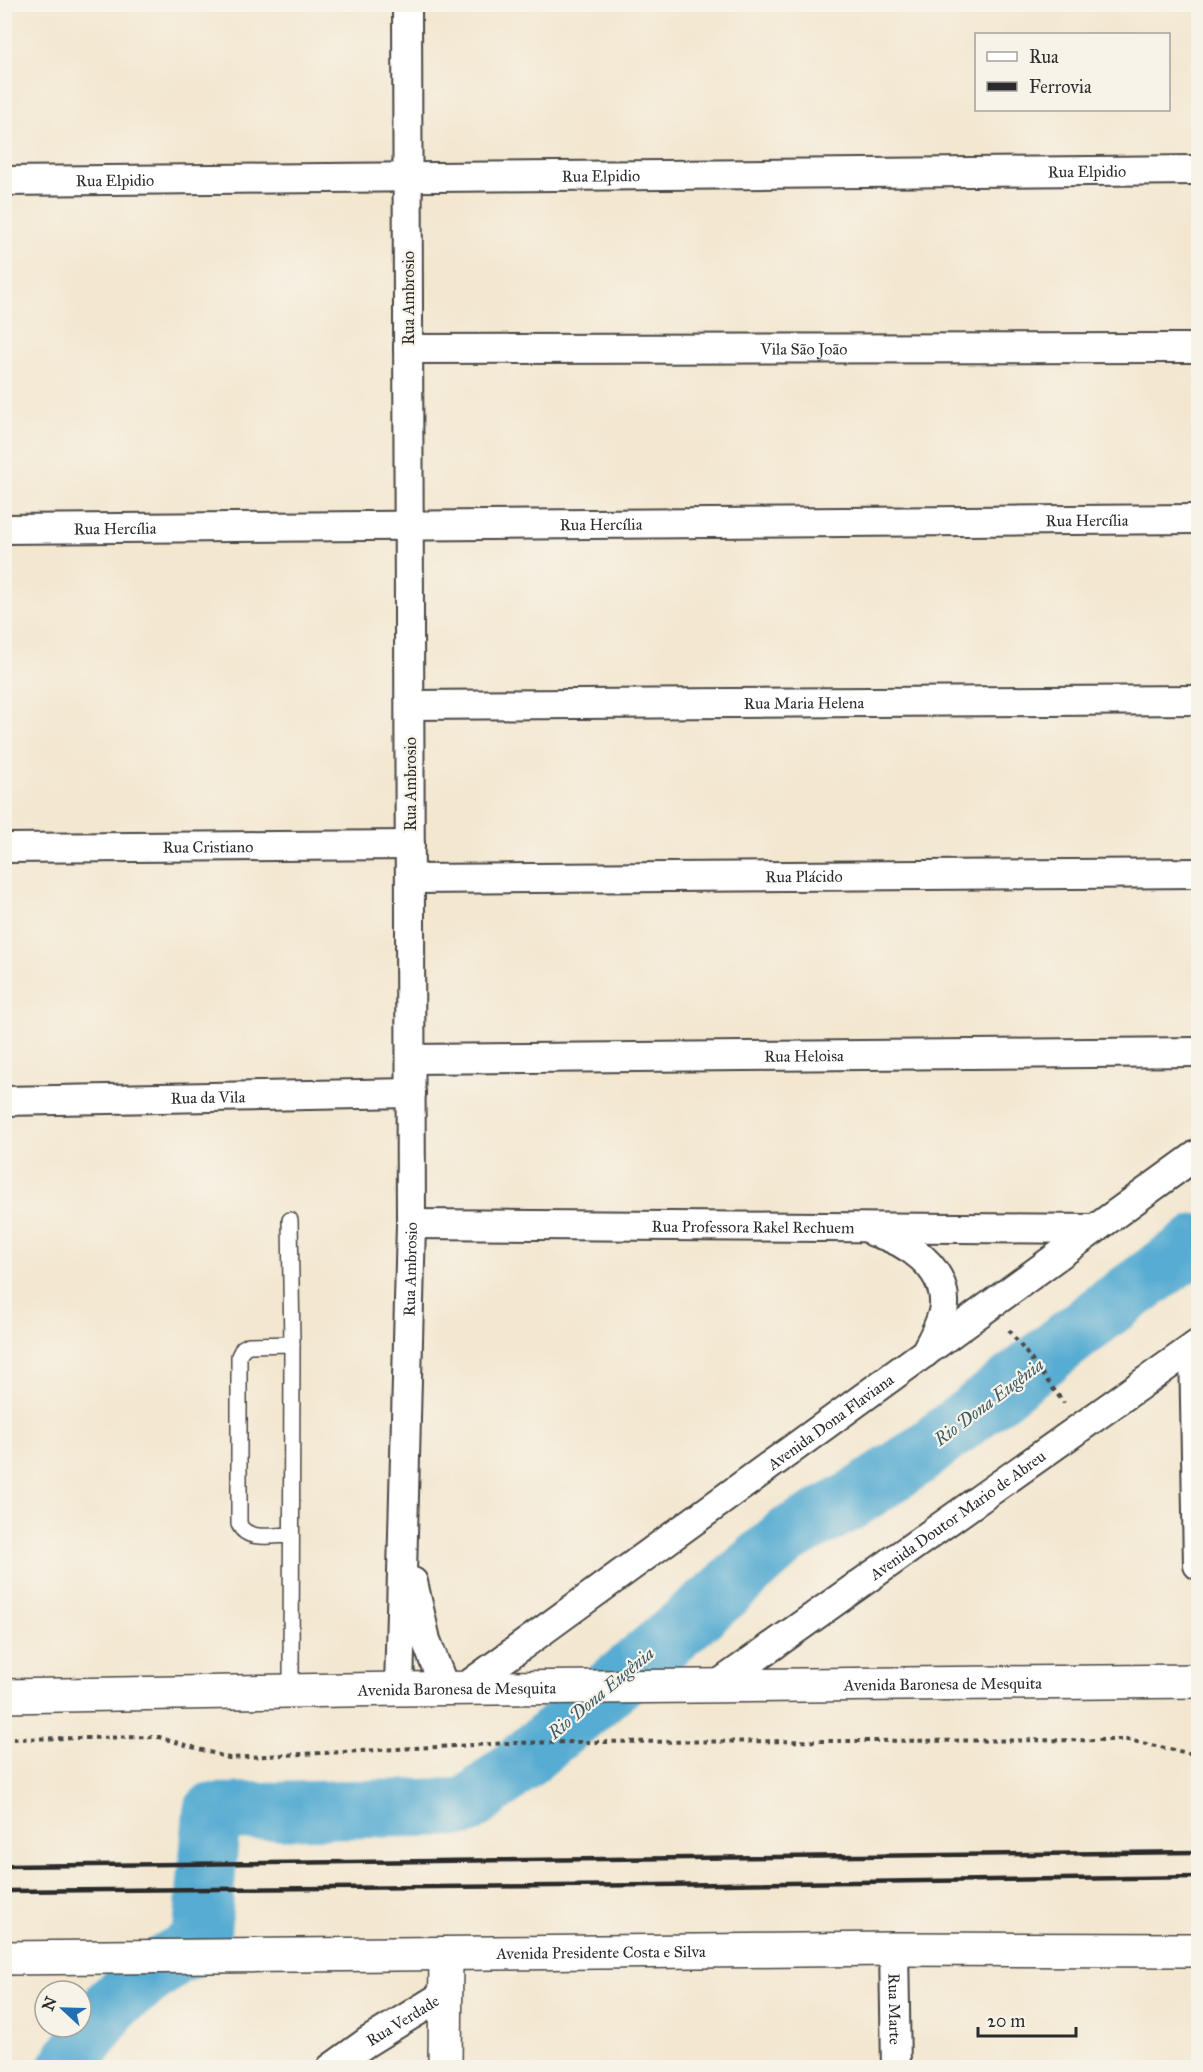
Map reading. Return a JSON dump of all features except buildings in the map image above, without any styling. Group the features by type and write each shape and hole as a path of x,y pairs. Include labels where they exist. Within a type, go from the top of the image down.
{"main road":[{"name":"Avenida Baronesa de Mesquita","path":"4,1696 518,1687 1198,1681"},
{"name":"Avenida Presidente Costa e Silva","path":"4,1958 894,1949 1198,1950"},
{"path":"445,2067 446,1954"}],"street":[{"name":"Rua Ambrosio","path":"399,1689 411,1224 407,4"},
{"name":"Rua Elpidio","path":"4,181 1198,170"},
{"name":"Vila São João","path":"408,349 1198,348"},
{"name":"Rua Hercília","path":"4,530 1198,519"},
{"name":"Rua Maria Helena","path":"410,705 1198,700"},
{"name":"Rua Cristiano","path":"4,848 410,845"},
{"name":"Rua Plácido","path":"410,879 1198,873"},
{"name":"Rua Heloisa","path":"411,1059 1198,1052"},
{"name":"Rua da Vila","path":"4,1101 411,1094"},
{"name":"Avenida Dona Flaviana","path":"455,1688 924,1354 1198,1154"},
{"name":"Rua Professora Rakel Rechuem","path":"411,1224 1095,1229"},
{"path":"845,1227 877,1232 901,1243 929,1263 940,1283 944,1305 936,1331 924,1354"},
{"path":"1196,1346 1198,1565"},
{"name":"Avenida Doutor Mario de Abreu","path":"716,1686 1196,1346"},
{"name":"Rua Ambrosio","path":"404,1563 417,1592 426,1640 455,1688"},
{"name":"Rua Marte","path":"894,1949 896,2067"},
{"name":"Rua Verdade","path":"331,2067 445,1994"}],"lane":[{"path":"290,1220 291,1691"},
{"path":"291,1535 250,1536 242,1532 238,1524 239,1356 243,1348 249,1345 292,1344"}],"path":[{"path":"1012,1335 1059,1396"},
{"path":"4,1739 159,1737 229,1758 510,1743 577,1742 1128,1740 1188,1753 1198,1753"}],"waterway":[{"name":"Rio Dona Eugênia","path":"67,2068 113,2003 173,1958 201,1943 212,1812 465,1807 498,1782 722,1594 787,1536 846,1504 916,1458 1104,1311 1198,1243"}],"railway":[{"path":"4,1866 1198,1852"},
{"path":"4,1891 1198,1877"}]}
